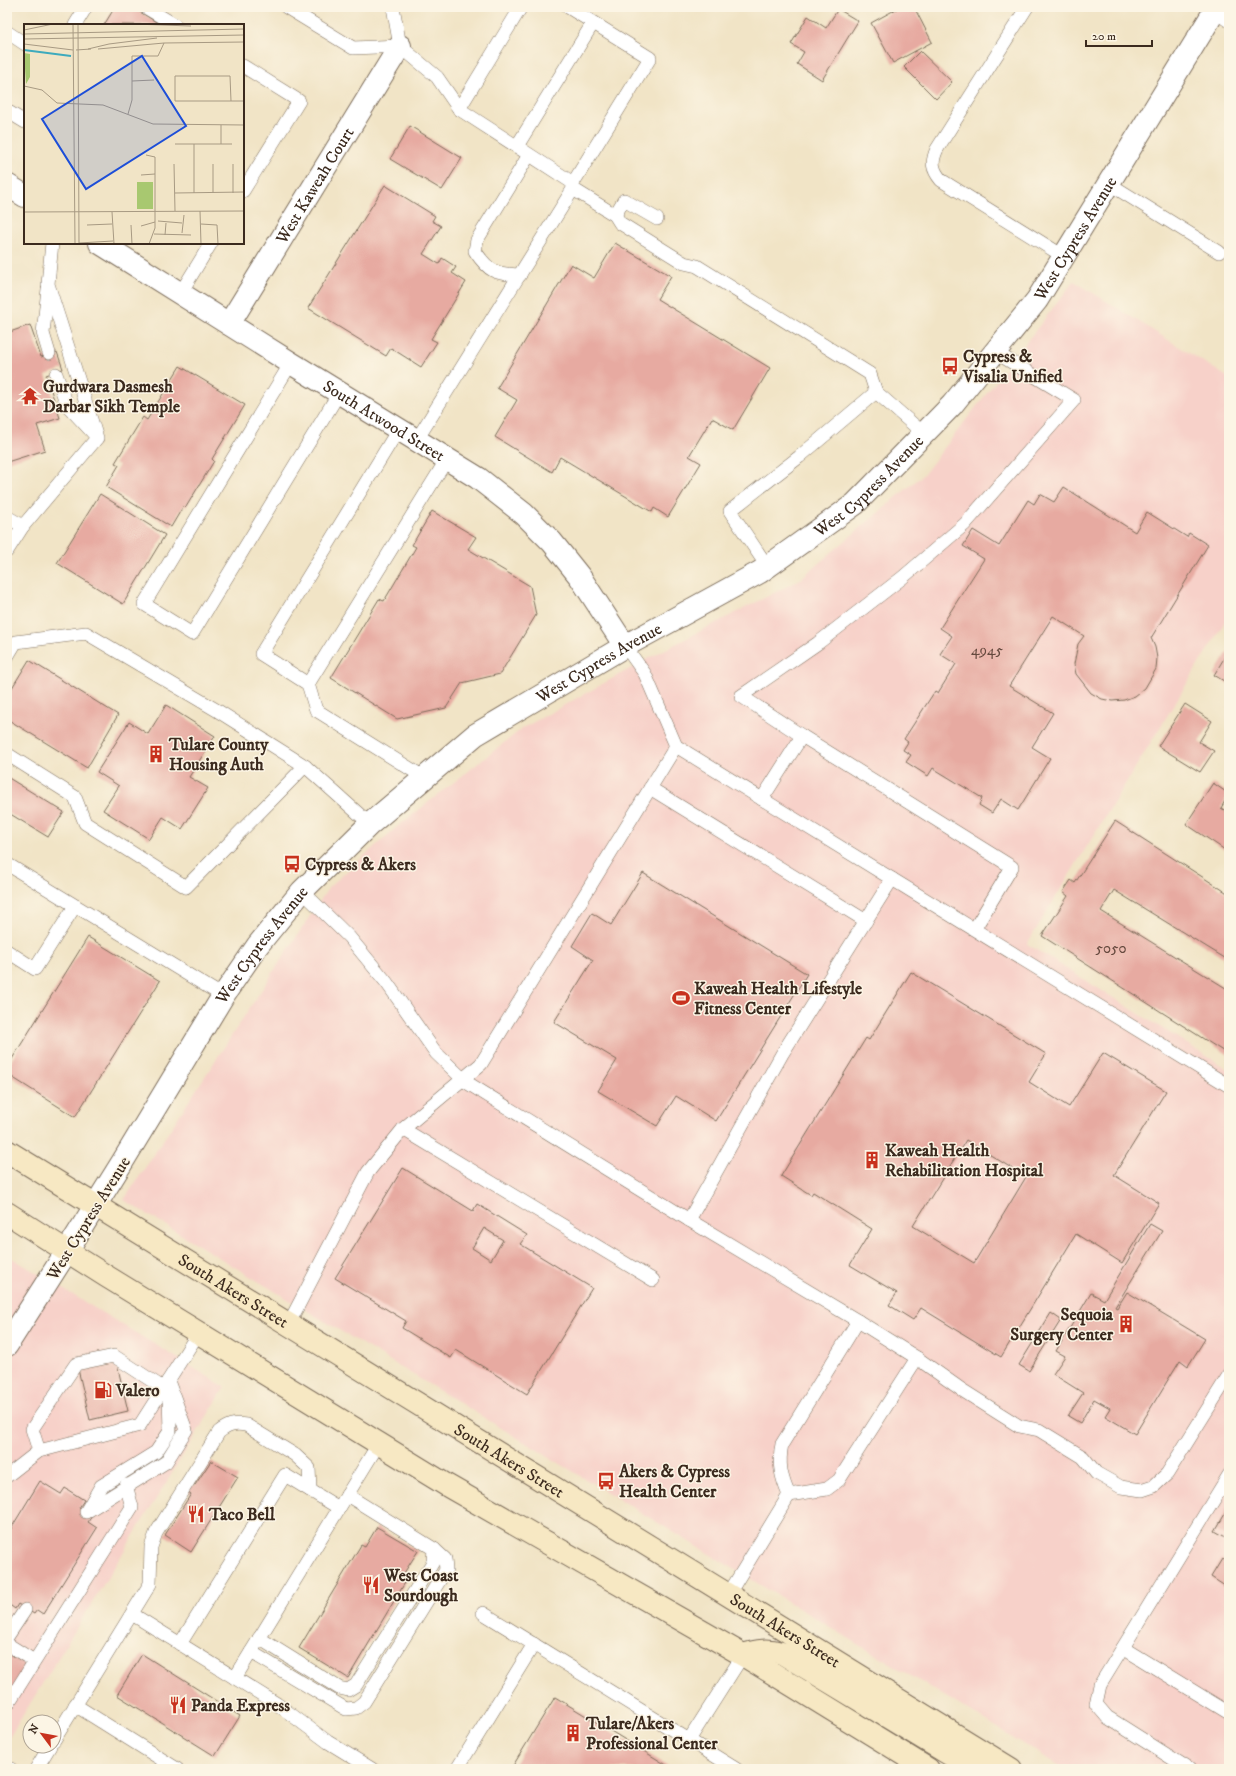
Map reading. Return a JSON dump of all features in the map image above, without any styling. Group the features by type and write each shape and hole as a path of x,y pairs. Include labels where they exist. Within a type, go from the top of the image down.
{"main road":[{"name":"South Akers Street","path":"7,1151 1011,1769"},
{"path":"7,1213 478,1503 743,1655 928,1769"},
{"path":"743,1655 759,1650 770,1650 782,1653 974,1769"}],"street":[{"name":"West Cypress Avenue","path":"7,1346 95,1206 223,996 258,945 302,891 370,824 475,735 625,646 767,566 855,504 952,405 1037,300 1108,183 1220,13"},
{"name":"West Kaweah Court","path":"229,324 400,46"},
{"path":"7,185 24,195"},
{"name":"South Atwood Street","path":"102,244 407,436 478,478 524,514 552,542 580,577 625,646"}],"lane":[{"path":"76,24 86,7"},
{"path":"145,7 173,24"},
{"path":"286,7 353,48 400,46"},
{"path":"393,7 400,46 437,77 459,109 517,146 615,215 620,223 684,263 697,266 870,374 876,392 923,433"},
{"path":"459,109 521,7"},
{"path":"425,778 316,710 308,684 261,654 407,436 520,275 650,58 568,7"},
{"path":"1027,7 937,149 932,160 934,172 941,180 1063,256"},
{"path":"517,146 593,23"},
{"path":"7,32 24,43"},
{"path":"244,67 299,101 244,189"},
{"path":"7,111 24,121"},
{"path":"520,275 502,274 486,267 475,251 477,240 529,155"},
{"path":"1108,183 1219,252"},
{"path":"615,215 624,200 657,219"},
{"path":"49,353 43,333 52,244"},
{"path":"180,294 209,246"},
{"path":"48,284 97,438"},
{"path":"975,928 1012,867 802,736 742,696 818,643 902,578 965,524 1074,400 994,352"},
{"path":"290,363 144,604 192,634 339,393"},
{"path":"56,374 67,405 97,438"},
{"path":"767,566 730,511 799,457 876,392"},
{"path":"7,551 23,526 97,438"},
{"path":"308,684 447,459"},
{"path":"7,517 23,526"},
{"path":"7,657 16,642 86,633 218,711 305,766 370,824"},
{"path":"625,646 645,674 676,746 892,879 975,928 1229,1086"},
{"path":"762,799 802,736"},
{"path":"288,1325 368,1172 403,1129 481,1064 676,746"},
{"path":"7,754 75,797 85,823 186,887 305,766"},
{"path":"650,788 866,921"},
{"path":"7,864 223,996"},
{"path":"689,1220 782,1054 892,879"},
{"path":"302,891 349,937 387,983 436,1053 463,1079 689,1220 858,1321 917,1358 962,1390 1019,1426 1039,1430 1083,1457 1096,1473 1121,1487 1130,1490 1142,1490 1154,1486 1167,1474 1229,1375"},
{"path":"7,951 35,969 75,906"},
{"path":"403,1129 653,1280"},
{"path":"789,1495 781,1476 779,1459 782,1444 858,1321"},
{"path":"7,1476 39,1451 140,1425 199,1332"},
{"path":"39,1451 32,1429 76,1364 114,1356 166,1385 186,1430 166,1462 126,1485 86,1512 101,1486 156,1452 170,1431 166,1385"},
{"path":"728,1595 789,1495 827,1489 839,1480 917,1358"},
{"path":"62,1727 150,1584 151,1547 156,1533 219,1432 228,1425 236,1423 246,1425 295,1455 309,1468 310,1490"},
{"path":"235,1678 379,1443"},
{"path":"180,1644 285,1474 339,1508"},
{"path":"1189,1769 1107,1717 1096,1704 1100,1684 1229,1475"},
{"path":"7,1705 132,1507 126,1485"},
{"path":"250,1652 346,1709 356,1708 364,1702 446,1570 445,1559 434,1548 347,1495"},
{"path":"259,1638 339,1688 348,1690 356,1685 433,1562 434,1548"},
{"path":"7,1638 25,1610"},
{"path":"483,1613 736,1769"},
{"path":"132,1614 277,1704 328,1742 372,1769"},
{"path":"7,1644 34,1661"},
{"path":"457,1769 534,1644"},
{"path":"1123,1648 1229,1713"},
{"path":"689,1740 743,1655"},
{"path":"75,1705 177,1769"},
{"path":"36,1769 45,1754"},
{"path":"7,1768 11,1769"}],"shaded area":[{"path":"1074,281 1229,378 1229,615 1027,944 1229,1070 1229,1769 1065,1769 124,1200 329,887 397,827 523,728 664,650 799,580 924,474"},
{"path":"7,1255 225,1387 24,1714 22,1714 22,1717 7,1741"}],"building":[{"path":"115,7 132,7 159,24 105,24"},
{"path":"900,7 914,7 932,42 893,63 871,23"},
{"path":"838,9 858,21 822,80 797,64 804,52 791,44 808,16 826,28"},
{"path":"920,51 952,82 936,99 904,67"},
{"path":"410,126 462,158 442,190 390,159"},
{"path":"385,185 435,216 432,221 441,226 423,254 439,264 442,258 456,267 452,273 466,282 431,339 437,342 421,367 391,348 386,356 308,308"},
{"path":"615,243 671,276 657,299 770,368 733,430 712,418 689,456 701,463 668,517 654,508 652,512 560,457 552,472 495,437 517,400 497,388 571,264 594,278"},
{"name":"Gurdwara Dasmesh Darbar Sikh Temple","path":"30,325 41,357 57,352 63,369 46,375 60,418 37,425 45,450 7,462 7,333"},
{"path":"180,366 245,405 212,459 214,461 186,507 184,505 171,527 106,487 119,465 115,463 143,417 147,420"},
{"path":"1064,487 1135,532 1147,512 1187,537 1189,533 1208,545 1151,638 1155,647 1157,658 1156,669 1145,688 1135,696 1124,700 1112,701 1102,699 1091,693 1076,674 1074,664 1078,644 1084,636 1053,616 1009,686 1053,713 1032,747 1050,758 1018,810 1001,799 992,813 979,805 982,798 933,768 928,776 906,762 911,755 903,750 908,742 904,739 935,691 938,693 956,664 940,654 952,636 940,628 984,559 963,546 973,530 999,546 1028,500 1034,504 1040,494 1054,502"},
{"path":"100,494 165,535 123,604 57,563"},
{"path":"432,511 476,537 468,549 530,586 536,615 500,674 462,683 446,708 397,719 331,678 379,599 384,601 416,547 412,545"},
{"path":"1229,650 1229,684 1214,675"},
{"path":"29,660 118,715 87,768 7,719 7,696"},
{"path":"1185,704 1212,721 1199,742 1214,751 1200,772 1158,746"},
{"name":"Tulare County Housing Auth","path":"166,705 215,736 189,777 208,788 182,829 163,817 149,839 103,810 119,786 97,772 129,722 148,734"},
{"path":"7,777 64,812 48,837 7,812"},
{"path":"1213,783 1229,794 1221,808 1229,813 1229,844 1225,850 1186,824"},
{"path":"1115,821 1229,894 1229,966 1226,964 1228,960 1114,890 1101,911 1229,990 1229,1055 1042,936 1068,896 1063,892 1071,880 1075,883"},
{"name":"Kaweah Health Lifestyle Fitness Center","path":"643,873 807,974 716,1121 676,1096 657,1126 598,1091 617,1060 554,1022 593,960 572,946 592,913 611,925"},
{"path":"88,937 160,981 75,1117 7,1074 7,1067"},
{"name":"Kaweah Health Rehabilitation Hospital","path":"911,972 1046,1054 1029,1082 1069,1107 1103,1053 1166,1091 1114,1175 1159,1203 1122,1263 1076,1234 1001,1357 921,1308 913,1320 889,1305 897,1293 850,1265 872,1229 813,1192 811,1195 781,1176 866,1038 869,1040","holes":["966,1140 1026,1177 974,1263 913,1226"]},
{"path":"403,1168 473,1211 477,1204 527,1235 520,1244 592,1288 527,1394 456,1350 451,1358 402,1328 406,1321 335,1278","holes":["484,1228 503,1240 491,1260 472,1248"]},
{"name":"Sequoia Surgery Center","path":"1150,1224 1162,1231 1115,1307 1117,1308 1127,1292 1205,1339 1188,1366 1180,1360 1135,1434 1105,1416 1110,1408 1094,1399 1080,1423 1068,1416 1083,1393 1053,1374 1065,1356 1056,1351 1091,1293 1104,1300"},
{"path":"1051,1313 1061,1320 1029,1371 1019,1365"},
{"name":"Valero","path":"116,1360 128,1411 90,1420 78,1369"},
{"name":"Taco Bell","path":"211,1461 238,1477 191,1552 165,1535 191,1494 187,1491 192,1483 195,1485"},
{"path":"40,1481 61,1494 65,1488 84,1500 79,1508 92,1516 88,1522 97,1528 43,1614 37,1610 34,1614 18,1604 15,1609 7,1603 7,1535"},
{"path":"1229,1507 1229,1539 1215,1531"},
{"path":"377,1527 418,1551 404,1573 409,1576 348,1678 299,1648 361,1545 365,1547"},
{"path":"1222,1559 1229,1564 1228,1588 1211,1577"},
{"path":"7,1652 32,1667 7,1708"},
{"name":"Panda Express","path":"142,1654 240,1716 215,1756 117,1695"},
{"name":"Tulare/Akers Professional Center","path":"555,1697 673,1769 511,1769"}],"place":[{"name":"Cypress & Visalia Unified","path":"950,366"},
{"name":"Gurdwara Dasmesh Darbar Sikh Temple","path":"30,396"},
{"name":"Tulare County Housing Auth","path":"156,754"},
{"name":"Cypress & Akers","path":"292,864"},
{"name":"Kaweah Health Lifestyle Fitness Center","path":"681,998"},
{"name":"Kaweah Health Rehabilitation Hospital","path":"872,1160"},
{"name":"Sequoia Surgery Center","path":"1126,1324"},
{"name":"Valero","path":"103,1390"},
{"name":"Akers & Cypress Health Center","path":"606,1481"},
{"name":"Taco Bell","path":"196,1514"},
{"name":"West Coast Sourdough","path":"371,1585"},
{"name":"Panda Express","path":"178,1705"},
{"name":"Tulare/Akers Professional Center","path":"573,1733"}]}
